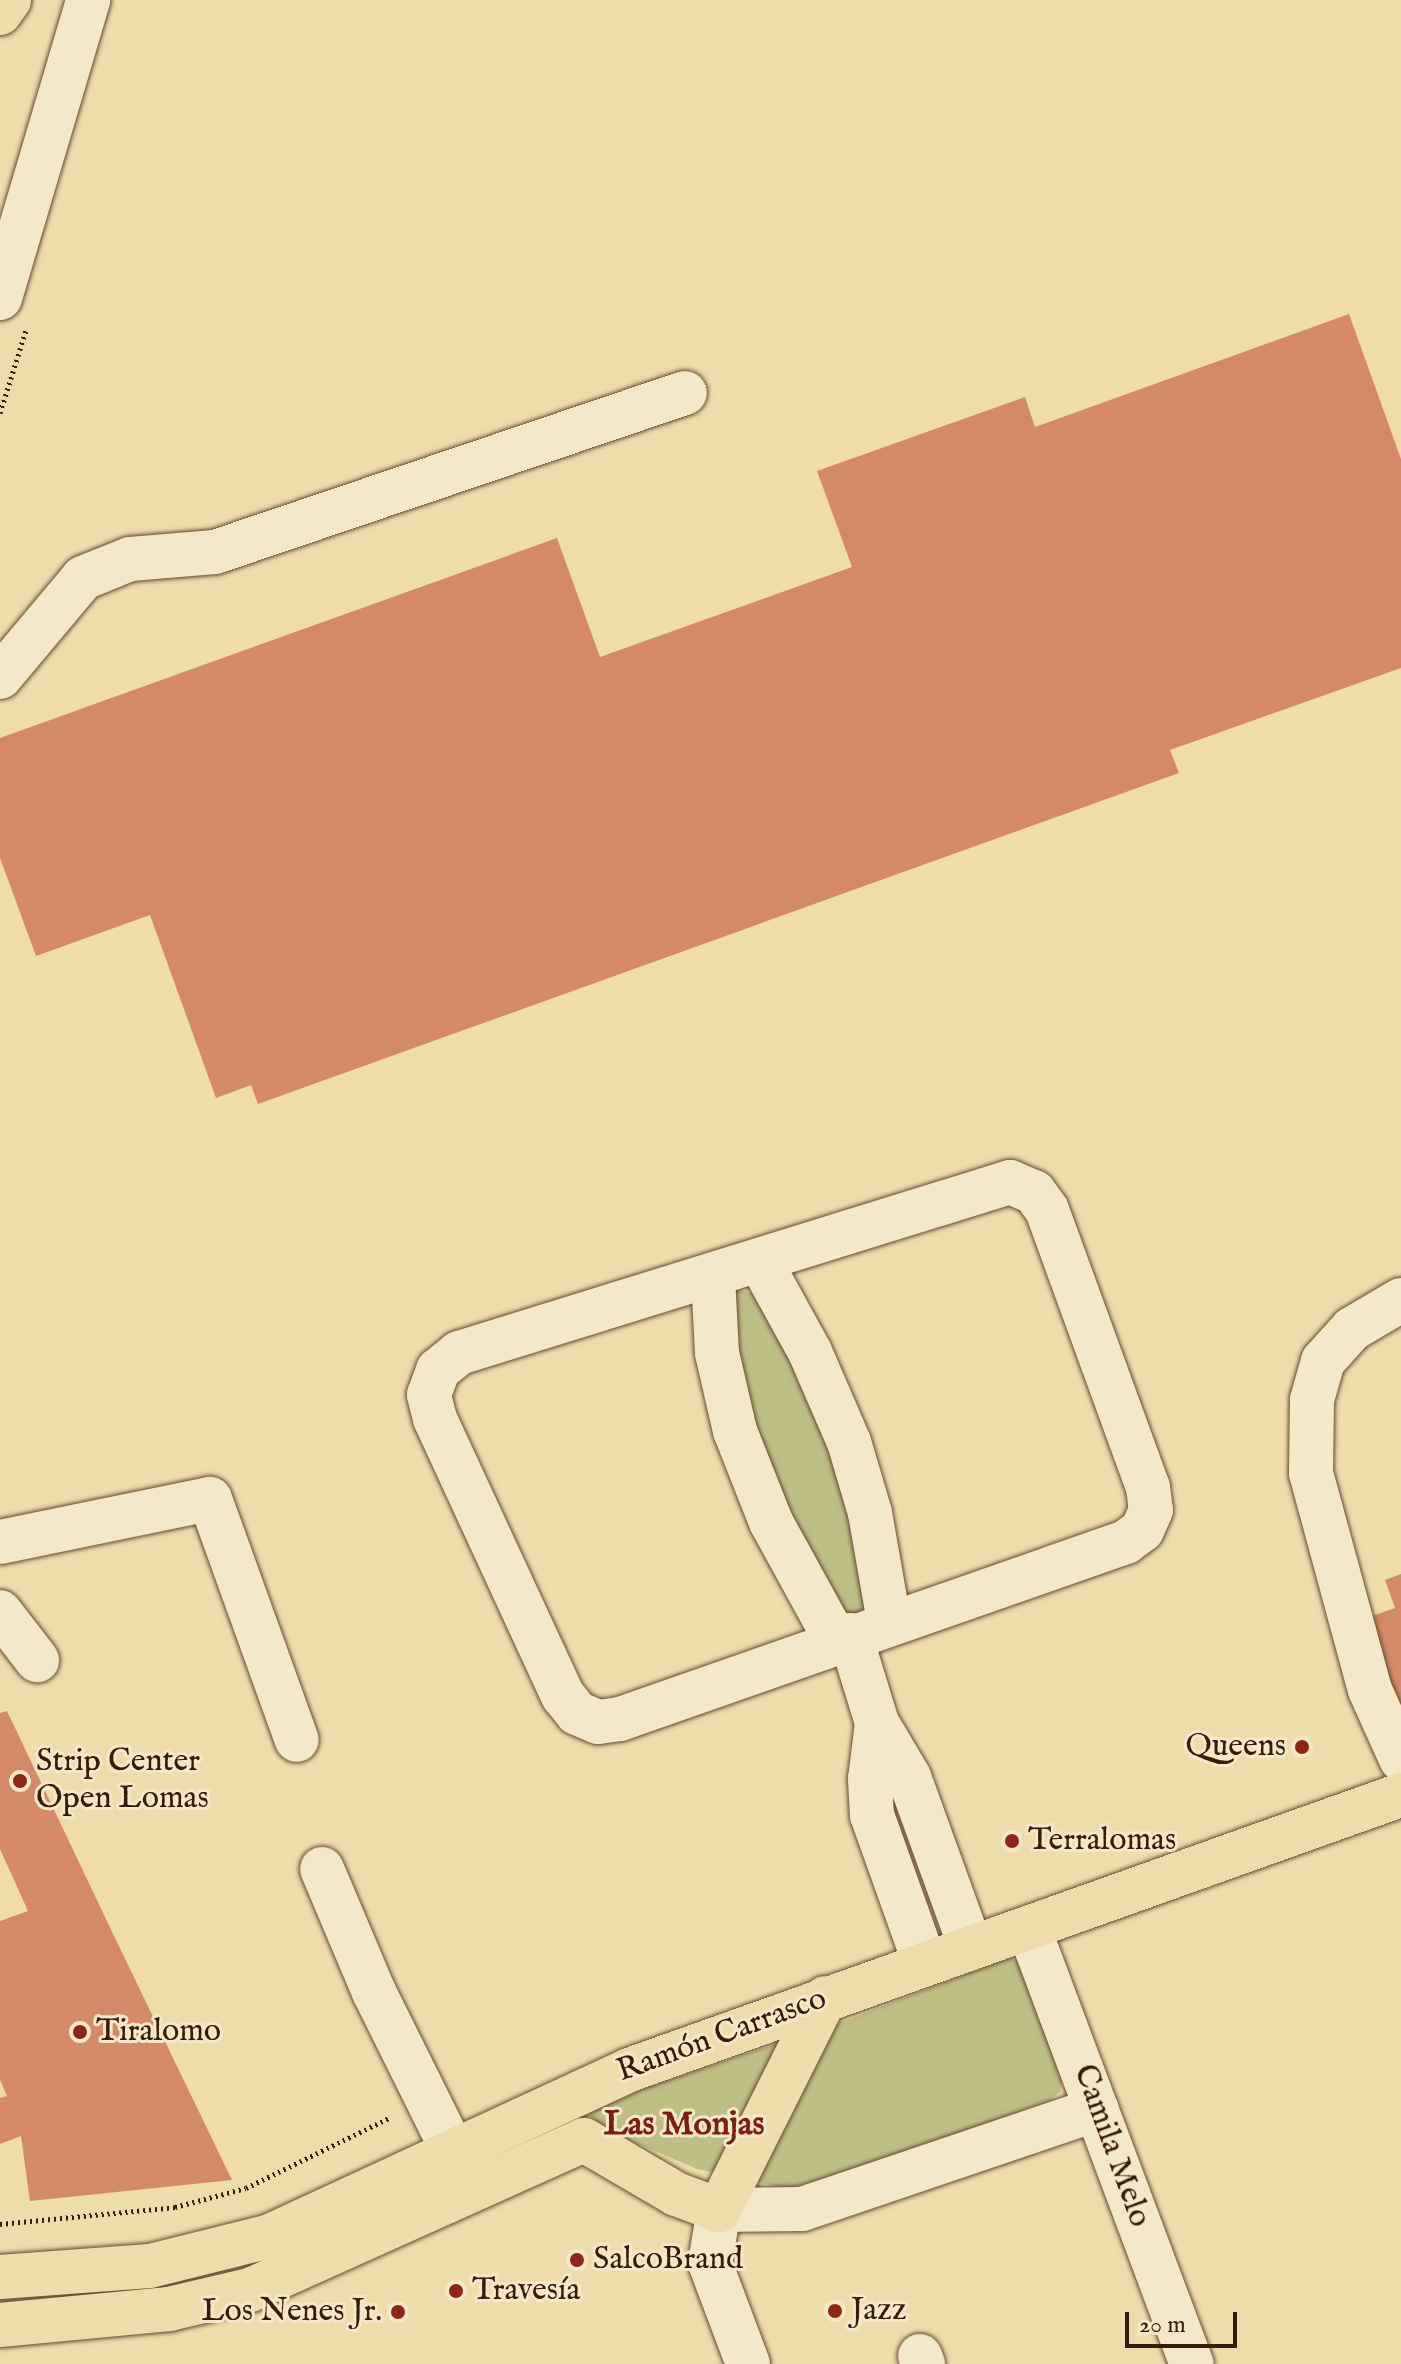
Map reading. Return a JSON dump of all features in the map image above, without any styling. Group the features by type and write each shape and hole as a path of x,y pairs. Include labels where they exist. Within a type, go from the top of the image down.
{"main road":[{"path":"0,13 9,0"},
{"name":"Ramón Carrasco","path":"0,2277 150,2266 233,2248 306,2221 587,2087 825,1998 1029,1929 1401,1795"},
{"path":"587,2087 576,2110 584,2140 676,2194 719,2210 825,1998"},
{"path":"0,2325 169,2309 250,2290 584,2140"}],"street":[{"path":"0,298 88,0"},
{"path":"0,677 83,578 130,559 215,552 685,393"},
{"path":"995,1184 1024,1186 1047,1210 1148,1487 1147,1522 1126,1542 858,1633 620,1719 587,1719 563,1696 430,1407 438,1370 459,1353 760,1261 995,1184"},
{"path":"760,1261 810,1352 849,1442 870,1513 858,1633 877,1723 909,1777 971,1948"},
{"path":"713,1277 717,1353 735,1431 771,1522 858,1633"},
{"path":"1401,1300 1352,1329 1323,1361 1312,1400 1311,1473 1370,1690 1401,1759"},
{"path":"0,1542 210,1499 297,1740"},
{"path":"0,1612 37,1660"},
{"path":"877,1723 870,1779 872,1815 925,1964"},
{"path":"322,1869 374,1992 453,2151"},
{"name":"Camila Melo","path":"1029,1929 1192,2364"},
{"path":"748,2364 710,2263 719,2210 802,2209 1097,2109"}],"path":[{"path":"0,2224 175,2207 246,2188 391,2117 394,2126"}],"green space":[{"path":"738,1290 752,1293 801,1370 837,1454 865,1602 862,1615 845,1624 747,1434 731,1294"},
{"path":"1009,1958 1020,1962 1064,2071 1060,2092 1049,2101 821,2181 786,2188 697,2169 601,2128 589,2113 603,2102 850,2019"}],"building":[{"path":"1349,314 1401,459 1401,668 1170,750 1179,773 258,1104 251,1085 216,1098 150,915 36,956 0,858 0,738 557,538 600,657 852,567 817,471 1025,397 1035,427"},
{"path":"1401,1574 1401,1725 1364,1619 1395,1608 1385,1580"},
{"name":"Tiralomo","path":"7,1711 232,2180 30,2201 21,2136 0,2144 0,2098 7,2096 0,2080 0,1921 28,1911 0,1849 0,1713"}],"place":[{"name":"Queens","path":"1302,1747"},
{"name":"Strip Center Open Lomas","path":"20,1781"},
{"name":"Terralomas","path":"1012,1841"},
{"name":"Tiralomo","path":"80,2032"},
{"name":"SalcoBrand","path":"577,2260"},
{"name":"Travesía","path":"456,2291"},
{"name":"Jazz","path":"835,2311"},
{"name":"Los Nenes Jr.","path":"398,2312"}],"district":[{"name":"Las Monjas","path":"684,2125"}]}
